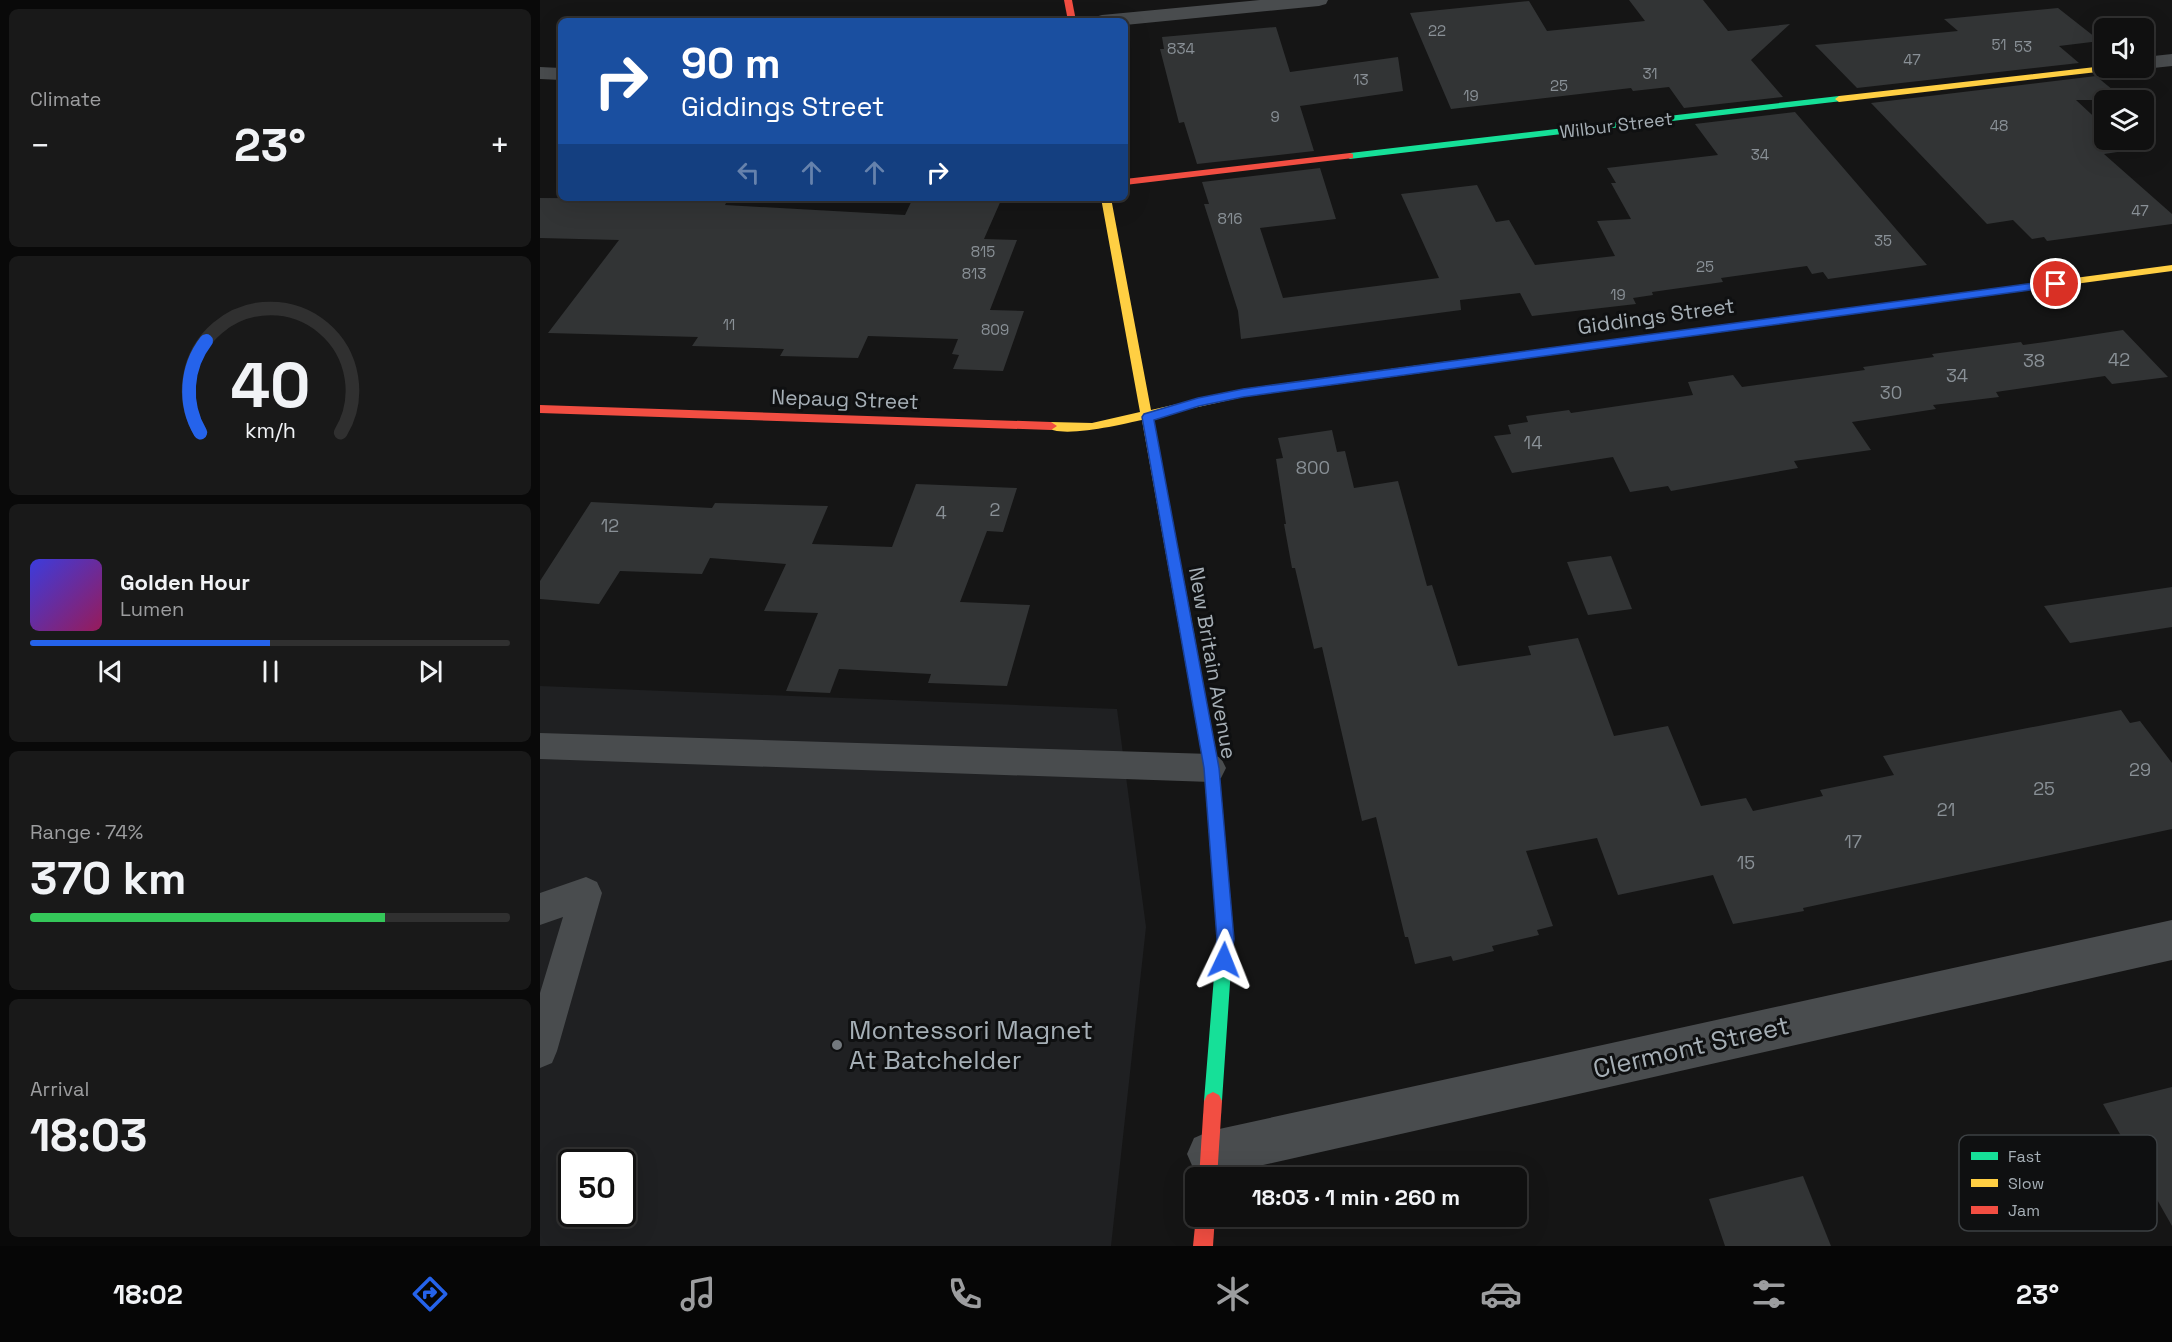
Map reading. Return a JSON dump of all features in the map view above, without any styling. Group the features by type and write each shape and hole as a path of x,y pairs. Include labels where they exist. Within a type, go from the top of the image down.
{"street":[{"path":"1068,0 1071,18"},
{"path":"1128,18 1319,0"},
{"path":"2154,62 2172,60"},
{"name":"Wilbur Street","path":"1128,182 2094,69"},
{"path":"540,73 558,74"},
{"name":"New Britain Avenue","path":"1107,201 1211,768 1225,939 1209,1166"},
{"name":"Giddings Street","path":"1148,417 1198,402 1243,393 2172,268"},
{"name":"Nepaug Street","path":"540,409 1067,428 1110,424 1148,417"},
{"name":"Clermont Street","path":"1209,1166 2172,940"},
{"path":"1203,1246 1205,1227"}],"lane":[{"path":"540,746 1211,768"},
{"path":"540,909 586,892 540,1051"}],"shaded area":[{"name":"Montessori Magnet At Batchelder","path":"540,686 1117,709 1146,927 1111,1246 540,1246"}],"building":[{"path":"1629,0 1703,0 1728,31 1790,24 1751,60 1783,97 1684,108 1669,87 1633,91 1631,88 1451,109 1410,13 1529,1 1547,31 1645,21"},
{"path":"2058,8 2094,36 2094,42 2059,46 2079,63 1857,88 1815,45 1958,31 1944,19"},
{"path":"1276,27 1290,72 1398,57 1403,91 1300,106 1314,151 1197,164 1184,122 1179,123 1160,49 1164,49 1162,37"},
{"path":"2094,76 2098,78 2113,90 2094,90 2094,100 2076,100 2094,117 2094,150 2131,150 2104,154 2172,214 2172,224 2047,241 2044,237 2032,239 2013,220 1987,224 1871,103"},
{"path":"1795,112 1927,265 1828,279 1823,272 1812,274 1807,266 1721,278 1723,282 1652,292 1653,295 1633,298 1636,304 1532,316 1520,293 1460,300 1461,310 1241,339 1238,311 1204,204 1209,204 1202,182 1320,168 1336,219 1260,228 1283,298 1439,278 1401,194 1477,185 1496,222 1509,220 1535,265 1615,256 1597,221 1631,219 1611,183 1616,183 1607,168 1718,155 1695,124"},
{"path":"540,198 558,198 558,201 727,201 725,205 905,215 912,201 1001,201 984,239 1017,240 990,310 1024,311 1003,371 953,369 959,355 952,354 958,339 868,336 858,358 780,356 784,349 692,346 698,337 548,333 619,240 540,238"},
{"path":"2123,330 2168,377 2112,384 2105,376 1996,392 1999,397 1933,405 1936,409 1852,422 1871,450 1794,461 1798,468 1671,491 1668,486 1630,492 1613,457 1512,473 1494,436 1511,434 1508,425 1528,422 1526,416 1569,410 1571,413 1693,395 1688,382 1733,375 1742,387 1865,370 1863,367 1934,357 1932,354 2021,342 2023,345"},
{"path":"1332,430 1337,452 1345,451 1354,488 1398,481 1427,586 1432,585 1458,666 1531,655 1528,646 1578,638 1614,736 1668,726 1701,806 1746,798 1753,811 1823,796 1820,790 1894,775 1883,756 2121,710 2130,723 2140,721 2172,763 2172,829 1803,908 1804,911 1733,924 1713,875 1618,895 1597,838 1526,851 1553,926 1537,930 1539,935 1492,946 1494,951 1453,961 1451,956 1415,964 1408,937 1405,937 1376,817 1362,821 1322,647 1314,649 1295,568 1292,568 1284,524 1286,524 1276,459 1283,458 1278,438"},
{"path":"916,484 1017,488 1003,532 987,531 960,602 1030,605 1007,686 928,683 931,674 839,669 830,693 786,691 818,613 764,611 786,564 710,558 702,574 620,571 599,604 540,599 540,581 591,502 712,508 715,503 828,506 812,544 892,547"},
{"path":"1611,556 1632,609 1588,615 1567,562"},
{"path":"2172,587 2172,627 2070,643 2044,606"},
{"path":"2172,1087 2172,1226 2157,1199 2157,1135 2121,1135 2103,1104"},
{"path":"1803,1176 1831,1246 1725,1246 1709,1199"}],"traffic: fast":[{"path":"1350,156 1839,99"},
{"path":"1420,369 1812,316"},
{"path":"1187,633 1211,768 1225,939 1213,1101"}],"traffic: slow":[{"path":"1839,99 2094,69"},
{"path":"1107,201 1187,633"},
{"path":"1812,316 2172,268"},
{"path":"1051,426 1092,427 1243,393 1420,369"}],"traffic: jam":[{"path":"1068,0 1071,18"},
{"path":"1128,182 1350,156"},
{"path":"540,409 1051,426"},
{"path":"1209,1167 1213,1101"},
{"path":"1203,1246 1205,1227"}],"place":[{"name":"Montessori Magnet At Batchelder","path":"837,1045"}],"route":[{"path":"1224,960 1225,939 1211,768 1148,417 1198,402 1243,393 2056,284"}]}
